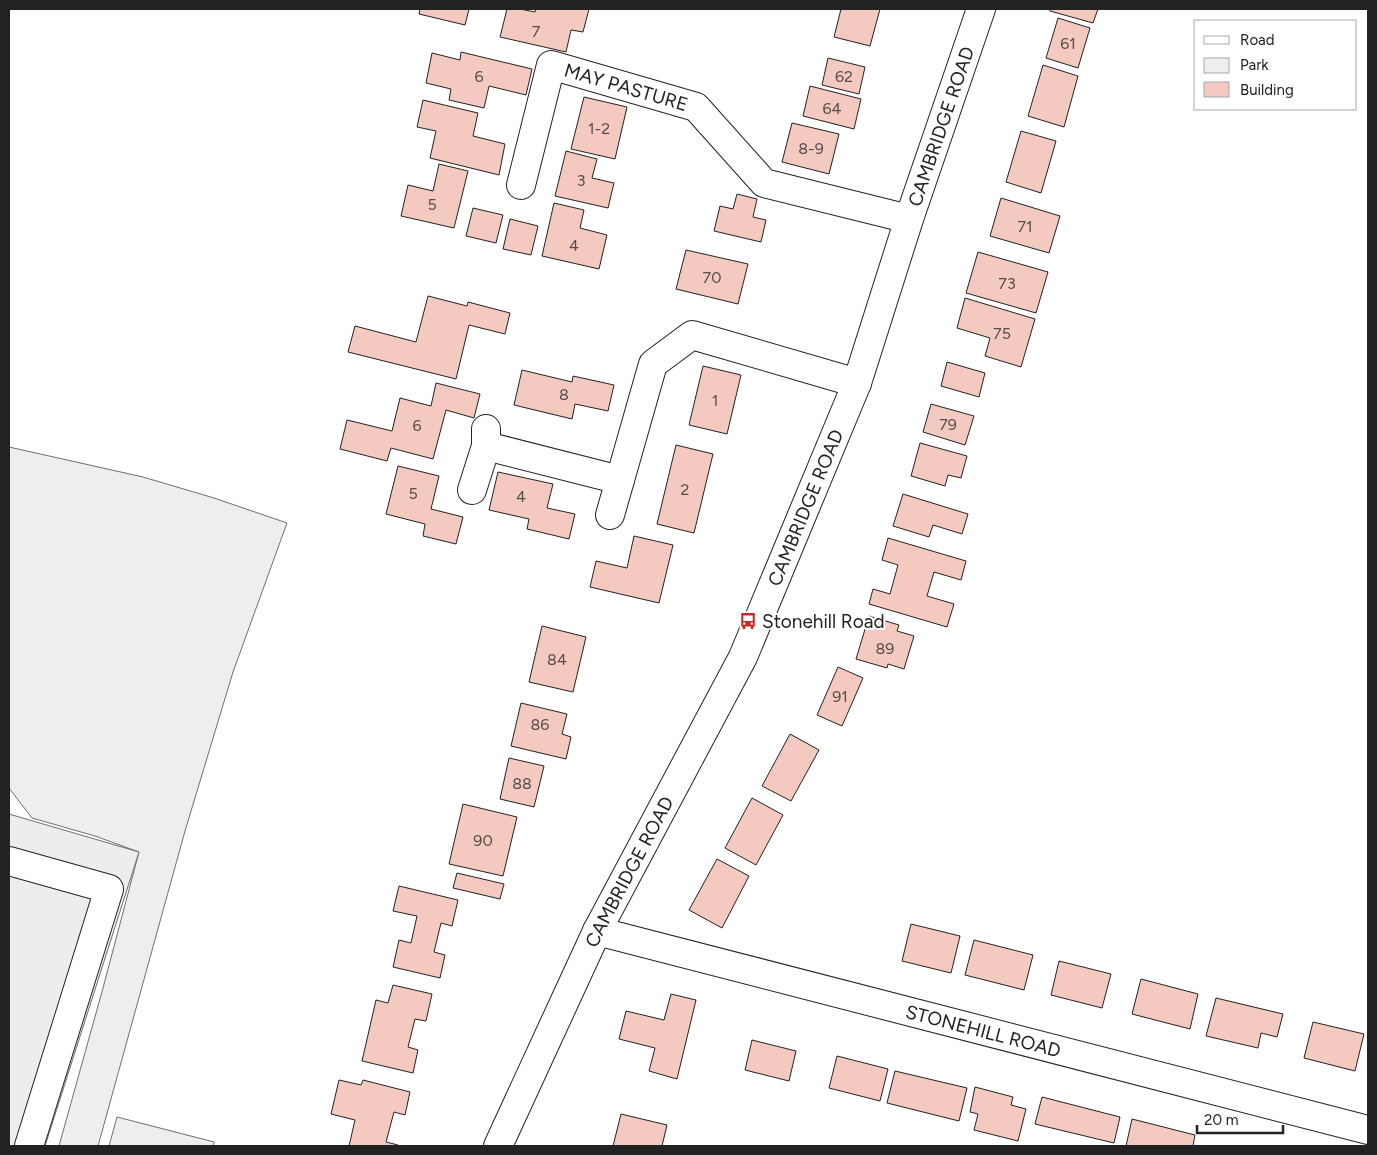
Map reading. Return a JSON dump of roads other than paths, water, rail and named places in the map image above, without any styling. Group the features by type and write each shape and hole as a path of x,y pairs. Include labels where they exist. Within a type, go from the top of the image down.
{"street":[{"name":"CAMBRIDGE ROAD","path":"498,1146 597,930 743,657 857,383 909,219 981,9"},
{"name":"MAY PASTURE","path":"521,186 551,65 696,108 764,183 909,219"},
{"path":"610,515 653,364 692,335 857,383"},
{"path":"472,490 486,436 620,480"},
{"path":"9,861 109,889 29,1146"},
{"name":"STONEHILL ROAD","path":"597,930 1368,1130"}],"place":[{"name":"Stonehill Road","path":"748,621"}]}
